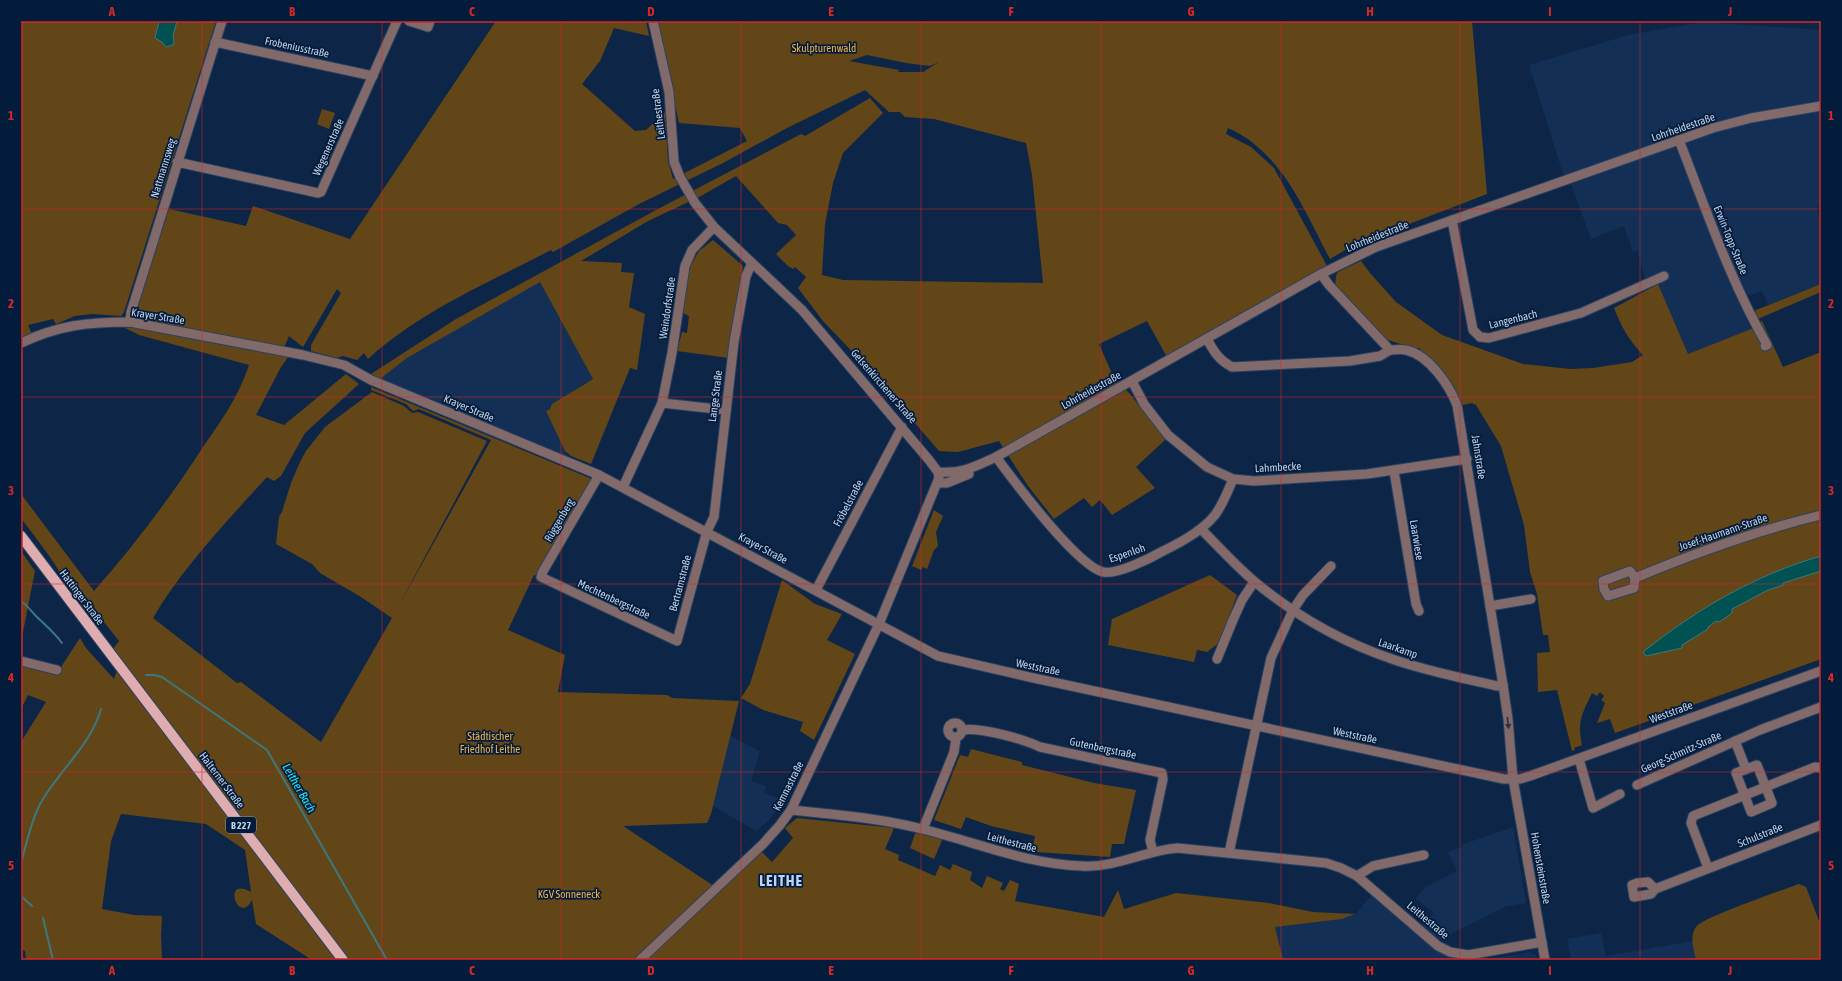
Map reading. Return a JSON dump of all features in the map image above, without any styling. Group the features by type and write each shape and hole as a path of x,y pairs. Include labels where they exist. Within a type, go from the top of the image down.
{"main road":[{"name":"Hattinger Straße","path":"21,536 124,672"},
{"name":"Halterner Straße","path":"124,672 343,960"}],"street":[{"name":"Nattmannsweg","path":"130,322 131,312 222,21"},
{"name":"Wegenerstraße","path":"177,162 318,193 321,192 398,21"},
{"path":"409,21 428,27 430,21"},
{"name":"Leithestraße","path":"653,21 669,92 674,162 680,177 694,202"},
{"name":"Frobeniusstraße","path":"215,42 374,76"},
{"name":"Lohrheidestraße","path":"938,472 953,473 975,467 996,457 1321,274 1376,247 1679,140 1744,120 1821,106"},
{"name":"Erwin-Topp-Straße","path":"1679,140 1726,260 1751,318 1767,345 1765,346"},
{"name":"Gelsenkirchener Straße","path":"694,202 714,227 802,310 902,426 938,472"},
{"name":"Langenbach","path":"1452,220 1473,330 1480,337 1489,338 1582,313 1664,276"},
{"name":"Weindorfstraße","path":"623,487 662,403 672,354 685,266 696,245 714,227"},
{"name":"Lange Straße","path":"707,532 714,517 726,410 740,309 746,276 752,263"},
{"path":"1321,274 1329,285 1390,350"},
{"name":"Krayer Straße","path":"21,343 56,329 71,326 108,322 130,322 282,350 344,365 371,380 599,475 880,624"},
{"name":"Jahnstraße","path":"1206,339 1216,355 1223,362 1232,367 1350,361 1380,356 1390,350 1406,350 1415,354 1436,370 1457,405 1503,685 1508,719 1513,779"},
{"name":"Lahmbecke","path":"1132,381 1144,404 1168,435 1206,467 1233,479 1254,481 1394,471 1467,459"},
{"path":"662,403 726,410"},
{"name":"Fröbelstraße","path":"816,590 902,426"},
{"name":"Espenloh","path":"996,457 1028,500 1065,542 1093,567 1103,572 1115,571 1153,557 1201,529 1215,515 1222,505 1233,479"},
{"name":"Lohrheidestraße","path":"938,483 947,483 970,474 975,467"},
{"name":"Laarwiese","path":"1394,471 1416,604 1419,611"},
{"path":"880,624 938,483 938,472"},
{"name":"Rüggenberg","path":"541,577 599,475"},
{"name":"Josef-Haumann-Straße","path":"1635,578 1697,552 1749,534 1821,515"},
{"name":"Laarkamp","path":"1201,529 1254,582 1293,610 1329,632 1361,648 1392,659 1497,686 1503,685"},
{"name":"Bertramstraße","path":"677,642 707,532"},
{"path":"1229,853 1255,725 1271,658 1293,610 1309,588 1331,566"},
{"name":"Mechtenbergstraße","path":"541,577 544,580 677,642"},
{"path":"1217,659 1242,600 1254,582"},
{"path":"1490,606 1531,599"},
{"name":"Weststraße","path":"880,624 938,656 1513,779 1530,776 1821,671"},
{"name":"Kemnastraße","path":"640,960 763,844 780,825 790,810 880,624"},
{"path":"21,661 57,670"},
{"name":"Georg-Schmitz-Straße","path":"1637,785 1735,741 1821,707"},
{"name":"Gutenbergstraße","path":"956,738 949,735 949,726 956,723 962,730"},
{"name":"Gutenbergstraße","path":"962,730 972,729 1028,741 1040,747 1162,773 1163,778 1150,840 1153,852"},
{"name":"Gutenbergstraße","path":"923,829 954,752 956,738 960,735 962,730"},
{"name":"Georg-Schmitz-Straße","path":"1735,741 1746,769"},
{"path":"1579,758 1593,808 1620,794"},
{"path":"1757,765 1772,803 1752,812 1736,773 1746,769 1757,765"},
{"path":"1654,889 1708,868 1691,823 1691,817 1814,767 1821,768"},
{"name":"Hohensteinstraße","path":"1513,779 1545,960"},
{"name":"Leithestraße","path":"790,810 853,815 923,829 1017,857 1062,865 1083,867 1104,866 1153,852 1177,848 1326,862 1357,876 1438,946 1450,952 1468,955 1542,942"},
{"name":"Schulstraße","path":"1708,868 1821,825"},
{"path":"1357,876 1373,866 1424,855"}],"shaded area":[{"path":"159,21 177,21 173,36 173,45 166,47 162,42 155,38"},
{"path":"1704,22 1821,30 1821,102 1790,108 1564,177 1529,65 1628,35"},
{"path":"1821,109 1821,205 1817,207 1821,223 1821,284 1768,305 1762,291 1750,295 1742,292 1683,143 1738,125"},
{"path":"1676,146 1751,329 1688,354 1658,284 1648,290 1637,250 1633,252 1624,226 1591,239 1571,184"},
{"path":"540,282 593,379 577,388 546,411 568,457 380,379 407,358"},
{"path":"1821,556 1821,571 1783,583 1783,585 1766,591 1732,609 1732,613 1719,622 1716,621 1708,627 1708,629 1682,645 1682,648 1646,656 1643,652 1684,622 1750,583"},
{"path":"730,736 760,751 751,781 766,786 764,793 785,800 768,821 756,831 713,806"},
{"path":"1513,827 1526,903 1504,907 1439,940 1421,924 1434,913 1416,898 1424,888 1457,871 1448,852 1462,847 1461,845"},
{"path":"1372,895 1434,949 1444,955 1465,960 1283,960 1275,927 1342,919 1355,914"},
{"path":"1601,933 1606,956 1693,941 1696,960 1571,960 1567,939"},
{"path":"1530,952 1536,955 1537,960 1483,960"}],"green space":[{"path":"21,21 216,21 124,312 121,316 92,314 75,316 56,324 53,319 28,325 31,332 29,339 21,342"},
{"path":"496,21 646,21 649,36 614,28 600,61 582,84 635,131 646,130 665,112 668,161 673,179 747,141 740,128 679,123 656,21 1472,21 1487,194 1352,246 1330,259 1301,202 1277,167 1263,152 1247,139 1228,128 1226,134 1251,147 1274,168 1327,266 1167,357 1147,321 1099,344 1114,378 1130,394 1166,439 1136,467 1155,488 1112,515 1100,500 1092,507 1084,498 1054,519 1028,486 999,441 958,452 939,451 865,365 823,321 798,288 806,277 795,267 793,269 788,266 776,254 796,235 787,225 778,223 736,176 699,197 648,221 581,261 622,263 621,272 634,273 629,307 645,314 637,370 630,368 591,464 571,456 565,451 546,411 550,409 552,404 593,379 540,282 407,358 380,379 371,374 456,319 658,209 801,134 805,136 870,98 883,113 843,153 833,183 825,224 822,275 843,280 1043,283 1032,175 1026,143 934,119 905,117 900,112 889,112 865,90 787,128 723,163 639,204 553,252 551,250 479,286 410,326 368,359 364,353 357,360 343,356 337,358 311,351 311,345 341,293 337,289 303,347 289,336 283,350 292,352 281,367 256,415 284,425 346,374 359,384 305,433 281,476 274,481 267,477 222,527 177,581 153,618 237,683 241,682 321,742 392,618 361,597 320,573 312,564 276,544 279,517 291,483 306,451 325,427 372,392 404,406 412,413 418,412 487,441 398,607 491,440 419,409 413,411 406,404 371,390 371,387 592,479 537,576 534,575 508,630 565,655 558,692 667,695 672,698 739,701 711,814 707,823 623,826 720,890 761,851 772,862 793,838 785,828 797,818 894,828 885,849 899,855 898,860 935,876 940,865 950,870 953,864 972,872 970,880 982,888 987,876 1003,883 1000,889 1004,891 1010,880 1019,884 1015,901 1104,917 1118,890 1124,909 1176,893 1269,903 1313,912 1355,914 1342,919 1275,927 1283,960 344,960 110,653 119,641 100,617 93,623 50,557 21,518 21,494 94,591 123,557 165,503 235,398 249,365 139,335 125,328 143,317 139,311 139,301 169,209 246,226 253,206 350,239","holes":["867,55 930,66 939,62 923,72 898,72 899,70 849,61"]},
{"path":"322,109 335,113 329,129 317,124"},
{"path":"713,240 743,266 729,358 677,351 682,332 687,333 689,316 681,312 690,266 699,251"},
{"path":"1361,261 1396,302 1442,335 1523,364 1570,369 1593,368 1632,362 1643,355 1626,333 1614,308 1658,284 1688,354 1751,329 1756,323 1762,321 1783,367 1821,352 1821,659 1615,733 1610,719 1597,723 1605,703 1601,700 1604,696 1600,692 1597,696 1592,693 1581,718 1580,730 1582,745 1574,748 1575,750 1572,751 1557,690 1538,692 1537,653 1550,652 1548,635 1543,635 1537,594 1530,572 1524,525 1501,446 1476,405 1472,403 1463,405 1448,378 1419,348 1413,348 1385,339 1335,287 1338,272"},
{"path":"1821,284 1821,292 1755,320 1754,315 1756,310"},
{"path":"934,510 943,516 936,532 938,546 934,550 927,569 923,567 921,570 912,566"},
{"path":"21,551 35,571 21,642"},
{"path":"1210,575 1237,595 1220,642 1207,652 1197,650 1194,662 1108,645 1112,619"},
{"path":"782,580 815,604 842,614 827,640 855,654 814,740 800,731 803,722 763,710 741,698 750,684"},
{"path":"80,638 86,648 114,679 119,665 341,960 312,960 256,924 252,900 247,907 242,908 235,900 234,894 237,890 242,889 251,892 245,850 206,824 121,814 111,841 102,909 134,915 162,916 162,960 26,960 25,951 21,949 21,742 46,702 28,695 21,709 21,664 59,670"},
{"path":"971,749 1022,762 1022,765 1094,783 1136,790 1124,844 1112,844 1110,857 1036,852 1033,846 1035,836 991,826 966,817 961,829 934,820 960,755 968,757"},
{"path":"916,831 943,838 934,859 910,848"},
{"path":"1799,884 1806,887 1819,921 1821,921 1821,960 1797,960 1793,958 1788,960 1696,960 1692,939 1696,927 1701,923 1727,911"}],"waterway":[{"name":"Leither Bach","path":"21,601 62,643"},
{"name":"Leither Bach","path":"146,675 162,677 267,750 387,960"},
{"path":"21,863 30,830 39,806 83,745 96,722 101,709"},
{"path":"21,896 32,906"},
{"path":"43,918 53,960"}],"district":[{"name":"LEITHE","path":"781,881"}],"park label":[{"name":"Skulpturenwald","path":"824,48"},
{"name":"Städtischer Friedhof Leithe","path":"490,742"},
{"name":"KGV Sonneneck","path":"569,894"}]}
